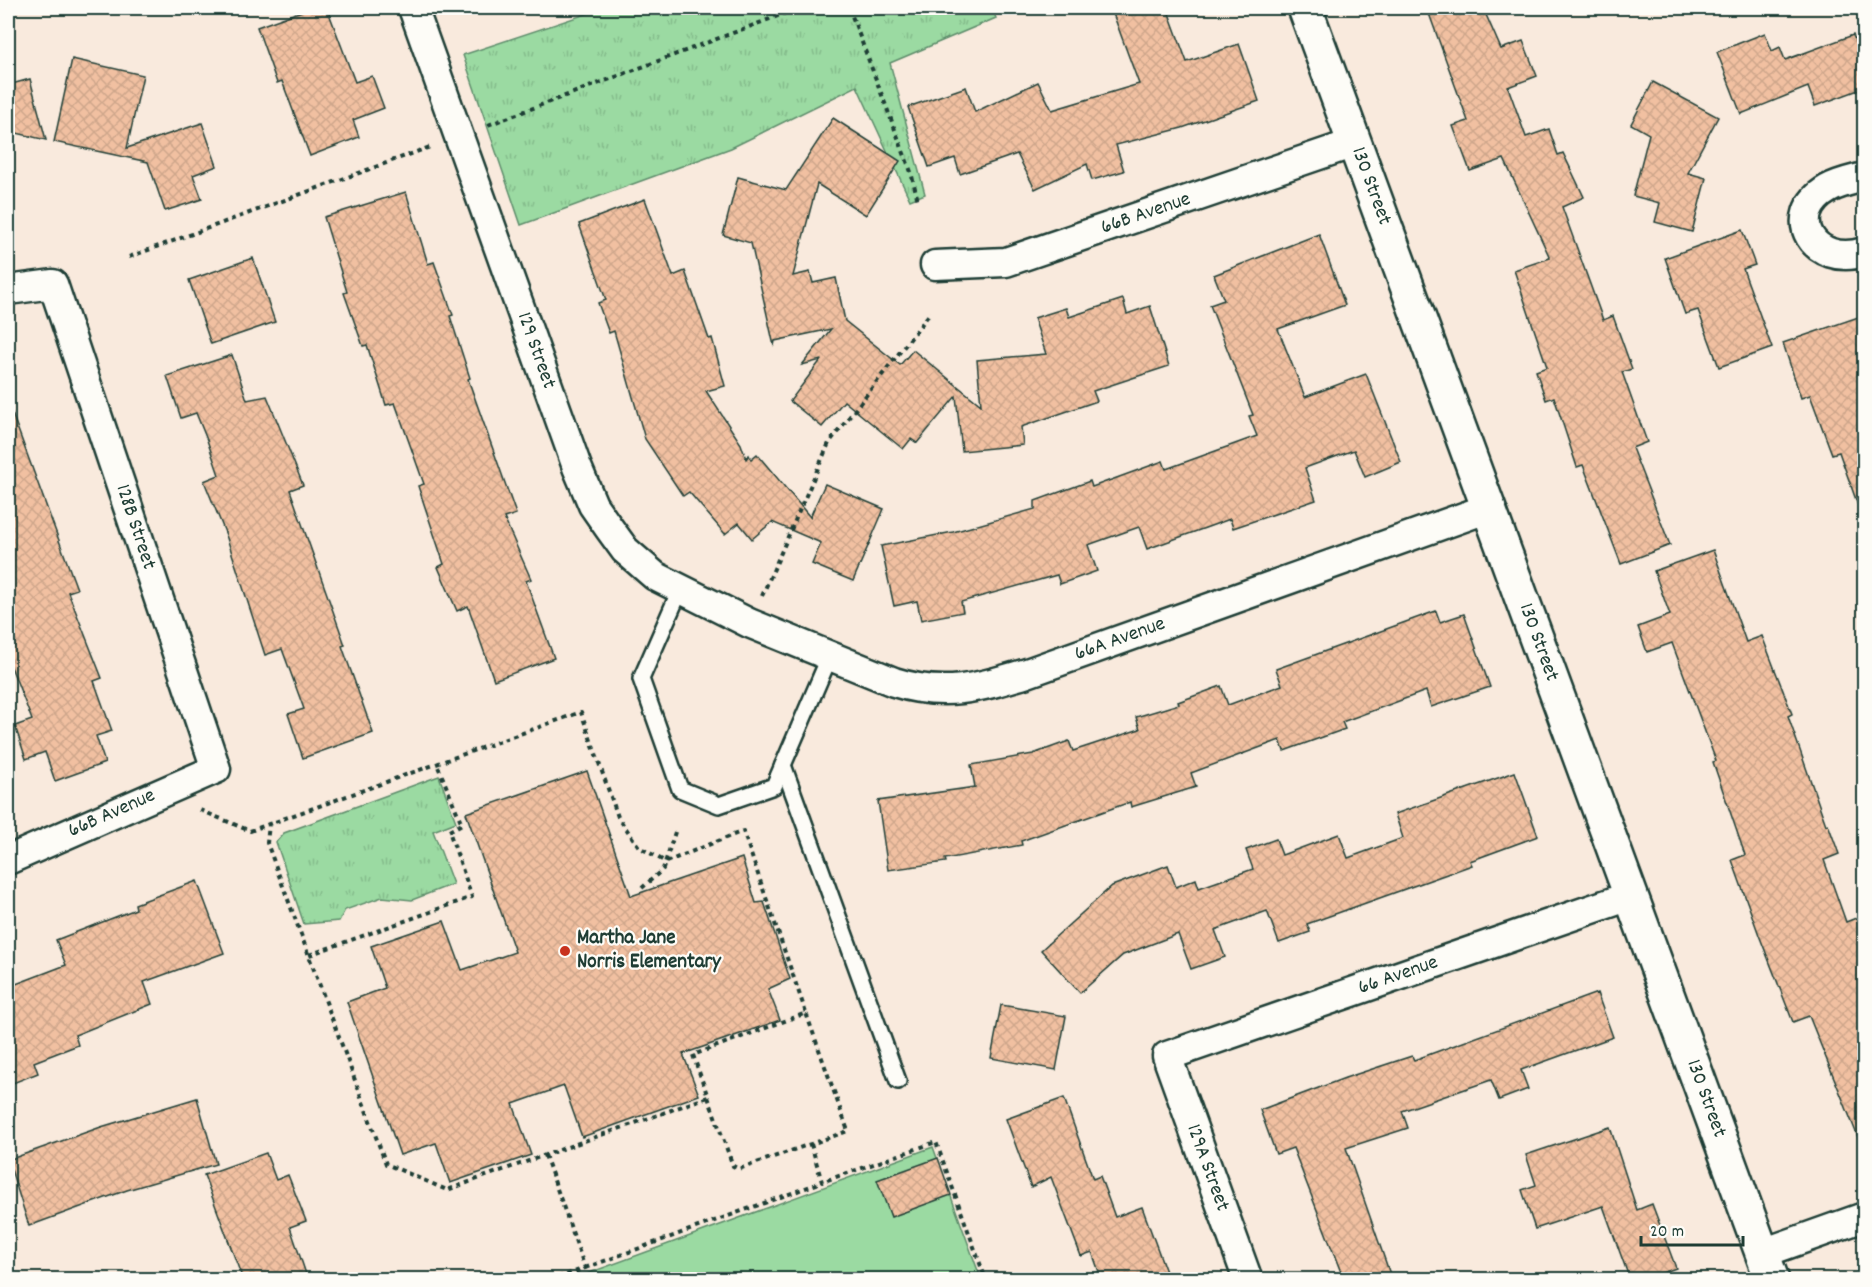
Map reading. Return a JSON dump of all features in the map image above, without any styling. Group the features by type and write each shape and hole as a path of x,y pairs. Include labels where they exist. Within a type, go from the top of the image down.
{"street":[{"name":"129 Street","path":"413,8 576,468 593,505 625,550 655,576 680,591 755,611"},
{"name":"130 Street","path":"1305,8 1629,896 1768,1266"},
{"name":"66B Avenue","path":"935,265 1006,262 1354,143"},
{"path":"1864,177 1828,188 1810,205 1806,228 1814,245 1833,253 1854,255 1864,252"},
{"name":"128B Street","path":"8,290 54,284 216,769"},
{"name":"66A Avenue","path":"755,611 829,658 918,690 959,691 981,687 1038,669 1489,508"},
{"name":"66B Avenue","path":"8,860 216,769"},
{"name":"66 Avenue","path":"1167,1056 1629,896"},
{"name":"129A Street","path":"1167,1056 1248,1280"},
{"path":"1768,1266 1864,1217"}],"lane":[{"path":"680,591 641,679 680,789 719,806 774,786 829,658"},
{"path":"783,765 898,1081"}],"path":[{"path":"482,128 799,8"},
{"path":"849,8 911,172 918,201"},
{"path":"129,257 439,144"},
{"path":"755,611 829,443 931,312"},
{"path":"200,810 250,831 581,712 618,818 639,847 666,862"},
{"path":"309,956 472,897 449,831 462,824 437,764"},
{"path":"269,824 267,843 386,1164 447,1191 708,1097"},
{"path":"666,862 743,831 848,1131 739,1169 733,1166 693,1055 806,1013"},
{"path":"642,888 663,869 675,832"},
{"path":"552,1280 936,1142 986,1280"},
{"path":"811,1144 822,1182"},
{"path":"545,1155 585,1268"}],"green space":[{"path":"604,8 992,8 996,18 890,63 925,194 910,200 857,86 731,148 521,225 463,55"},
{"path":"439,776 456,822 433,831 453,884 412,900 382,897 345,910 339,921 304,924 276,842 284,833"},
{"path":"933,1147 981,1279 570,1280"}],"building":[{"path":"310,8 327,8 355,82 372,76 384,108 353,120 359,137 310,156 282,81 277,83 257,27"},
{"path":"1111,8 1167,8 1187,62 1239,44 1259,101 1182,128 1116,145 1124,171 1092,180 1087,164 1035,189 1017,154 960,174 955,158 929,167 908,107 966,87 975,112 1038,82 1052,110 1139,84"},
{"path":"1427,8 1483,8 1501,49 1523,41 1537,76 1508,87 1526,137 1549,129 1558,155 1563,153 1584,197 1562,207 1603,320 1613,316 1632,369 1622,372 1647,442 1632,448 1670,545 1621,564 1583,465 1577,467 1554,397 1546,400 1536,371 1547,367 1514,270 1550,258 1504,159 1470,171 1453,126 1468,121"},
{"path":"1765,33 1772,51 1780,47 1785,60 1853,35 1864,66 1864,88 1815,106 1808,87 1741,114 1717,52"},
{"path":"72,59 143,75 127,148 202,123 217,166 193,175 202,199 165,211 148,162 54,142"},
{"path":"30,79 46,140 8,131 8,85"},
{"path":"1653,82 1718,117 1688,173 1706,178 1692,232 1655,222 1660,203 1633,196 1649,134 1631,124"},
{"path":"833,118 900,161 866,215 817,184 793,276 810,272 813,283 836,278 845,321 900,365 913,350 981,405 977,360 1046,354 1034,318 1066,308 1069,317 1123,299 1127,314 1150,306 1169,366 1093,391 1097,401 1021,427 1023,445 962,451 956,396 917,443 911,439 903,449 844,401 822,427 790,401 821,360 802,365 831,329 775,341 774,346 751,243 723,235 738,177 786,190"},
{"path":"406,192 428,264 434,262 453,315 450,316 470,378 468,379 516,514 504,518 531,579 526,581 554,658 494,680 468,606 457,611 438,567 444,564 418,486 424,484 395,403 386,405 367,345 363,346 344,293 347,292 324,217"},
{"path":"645,199 673,276 685,271 709,339 712,338 725,386 706,391 741,444 746,459 749,455 751,459 757,454 810,517 825,484 884,509 853,581 812,564 821,543 772,522 752,539 739,523 725,534 689,492 683,496 645,439 614,331 609,333 598,303 606,300 579,224"},
{"path":"1742,230 1755,265 1743,269 1772,348 1719,367 1698,310 1685,314 1665,258"},
{"path":"1319,234 1345,305 1278,329 1305,397 1366,374 1401,462 1365,477 1354,450 1305,468 1316,500 1233,528 1230,519 1147,549 1139,527 1088,545 1097,571 1060,584 1057,575 961,602 963,612 921,620 917,601 894,606 881,546 953,532 1035,509 1035,501 1090,481 1092,487 1163,461 1166,469 1257,436 1249,416 1253,415 1210,305 1224,300 1214,275"},
{"path":"253,258 275,322 211,344 189,280"},
{"path":"1864,315 1864,513 1861,514 1839,452 1832,454 1810,395 1801,398 1783,343"},
{"path":"232,355 247,400 267,396 303,485 290,490 345,645 342,646 373,733 303,758 288,714 304,709 282,649 265,655 226,535 204,481 219,475 207,440 196,413 181,418 167,376"},
{"path":"10,408 77,589 68,592 102,678 94,681 112,731 96,736 105,763 55,781 45,752 26,759 15,726 32,720 8,659 8,637 15,634 8,614 8,409"},
{"path":"1713,550 1746,642 1762,636 1792,714 1788,716 1826,825 1828,824 1839,854 1824,860 1846,922 1856,918 1864,941 1864,1152 1809,1016 1793,1022 1759,935 1732,860 1745,855 1713,762 1716,761 1672,643 1647,652 1638,627 1670,615 1654,571"},
{"path":"1436,611 1440,622 1464,614 1490,687 1431,707 1426,691 1342,722 1345,729 1284,751 1280,740 1191,773 1196,787 1131,807 1130,802 1021,841 1022,845 945,859 946,862 888,870 878,801 975,787 971,765 1033,754 1069,741 1073,751 1140,729 1136,717 1179,704 1178,702 1221,686 1228,705 1282,685 1276,669"},
{"path":"587,771 631,896 742,858 756,903 764,902 790,979 768,989 780,1020 683,1054 699,1095 582,1137 564,1086 513,1104 531,1155 450,1183 436,1143 400,1155 347,1002 385,988 371,946 444,921 462,970 515,952 466,813"},
{"path":"1515,772 1538,836 1470,861 1472,865 1307,924 1310,932 1279,943 1267,911 1215,930 1225,957 1191,969 1178,934 1123,955 1080,993 1041,950 1112,886 1168,865 1176,887 1196,879 1199,888 1253,869 1246,850 1276,839 1282,855 1339,834 1348,858 1403,838 1395,814"},
{"path":"197,881 224,953 144,982 152,1004 75,1035 78,1045 34,1062 38,1073 8,1085 8,987 66,965 56,940 136,909 135,904"},
{"path":"1597,993 1613,1037 1521,1070 1528,1089 1499,1100 1491,1080 1402,1111 1408,1128 1346,1148 1392,1280 1344,1280 1293,1148 1276,1154 1260,1110 1412,1056 1414,1060"},
{"path":"1001,1005 1066,1016 1056,1070 991,1058"},
{"path":"197,1098 216,1164 127,1190 29,1226 8,1160 101,1127"},
{"path":"1064,1098 1093,1179 1100,1176 1115,1217 1142,1207 1169,1280 1088,1280 1087,1276 1099,1272 1092,1252 1081,1256 1051,1177 1031,1187 1006,1119"},
{"path":"1610,1127 1637,1210 1652,1204 1676,1268 1643,1280 1630,1280 1603,1206 1535,1229 1522,1190 1536,1185 1526,1155"},
{"path":"266,1153 276,1180 288,1175 306,1221 290,1227 308,1280 243,1280 204,1175"},
{"path":"938,1158 951,1195 891,1217 877,1180"}],"place":[{"name":"Martha Jane Norris Elementary","path":"565,951"}]}
